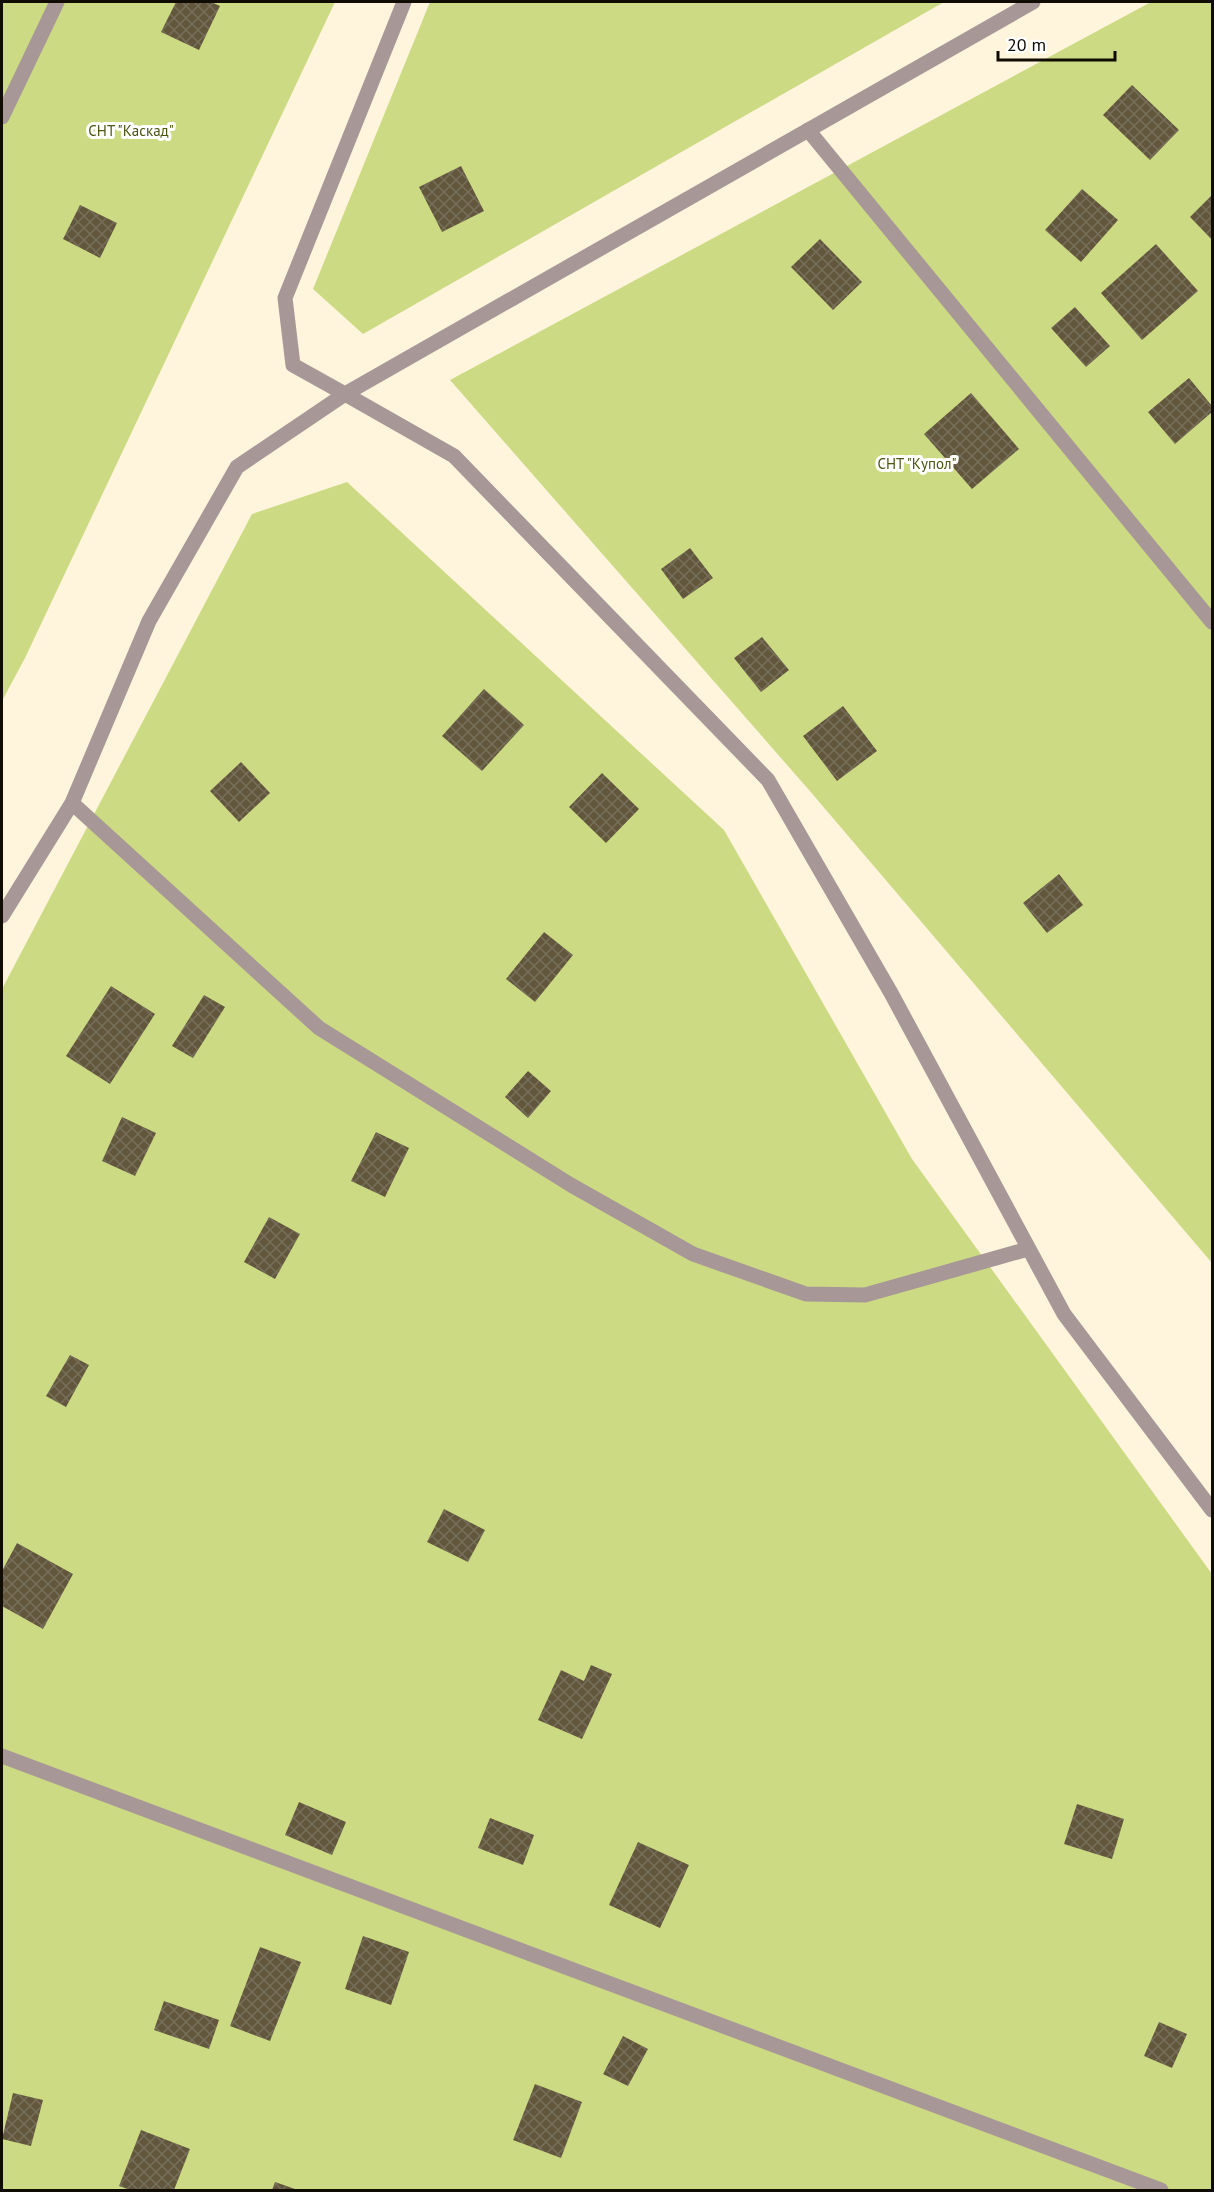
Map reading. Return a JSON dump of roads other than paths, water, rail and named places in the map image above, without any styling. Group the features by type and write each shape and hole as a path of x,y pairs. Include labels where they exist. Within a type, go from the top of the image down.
{"street":[{"path":"2,117 57,2"},
{"path":"404,2 285,298 293,365 454,456 768,780 891,993 1064,1314 1212,1510"},
{"path":"2,916 72,803 149,621 237,467 345,394 1033,2"},
{"path":"808,130 1212,622"},
{"path":"72,803 319,1028 571,1185 693,1254 806,1294 865,1295 1028,1249"},
{"path":"2,1756 1161,2190"}],"park label":[{"name":"СНТ \"Каскад\"","path":"131,131"},
{"name":"СНТ \"Купол\"","path":"917,464"}]}
